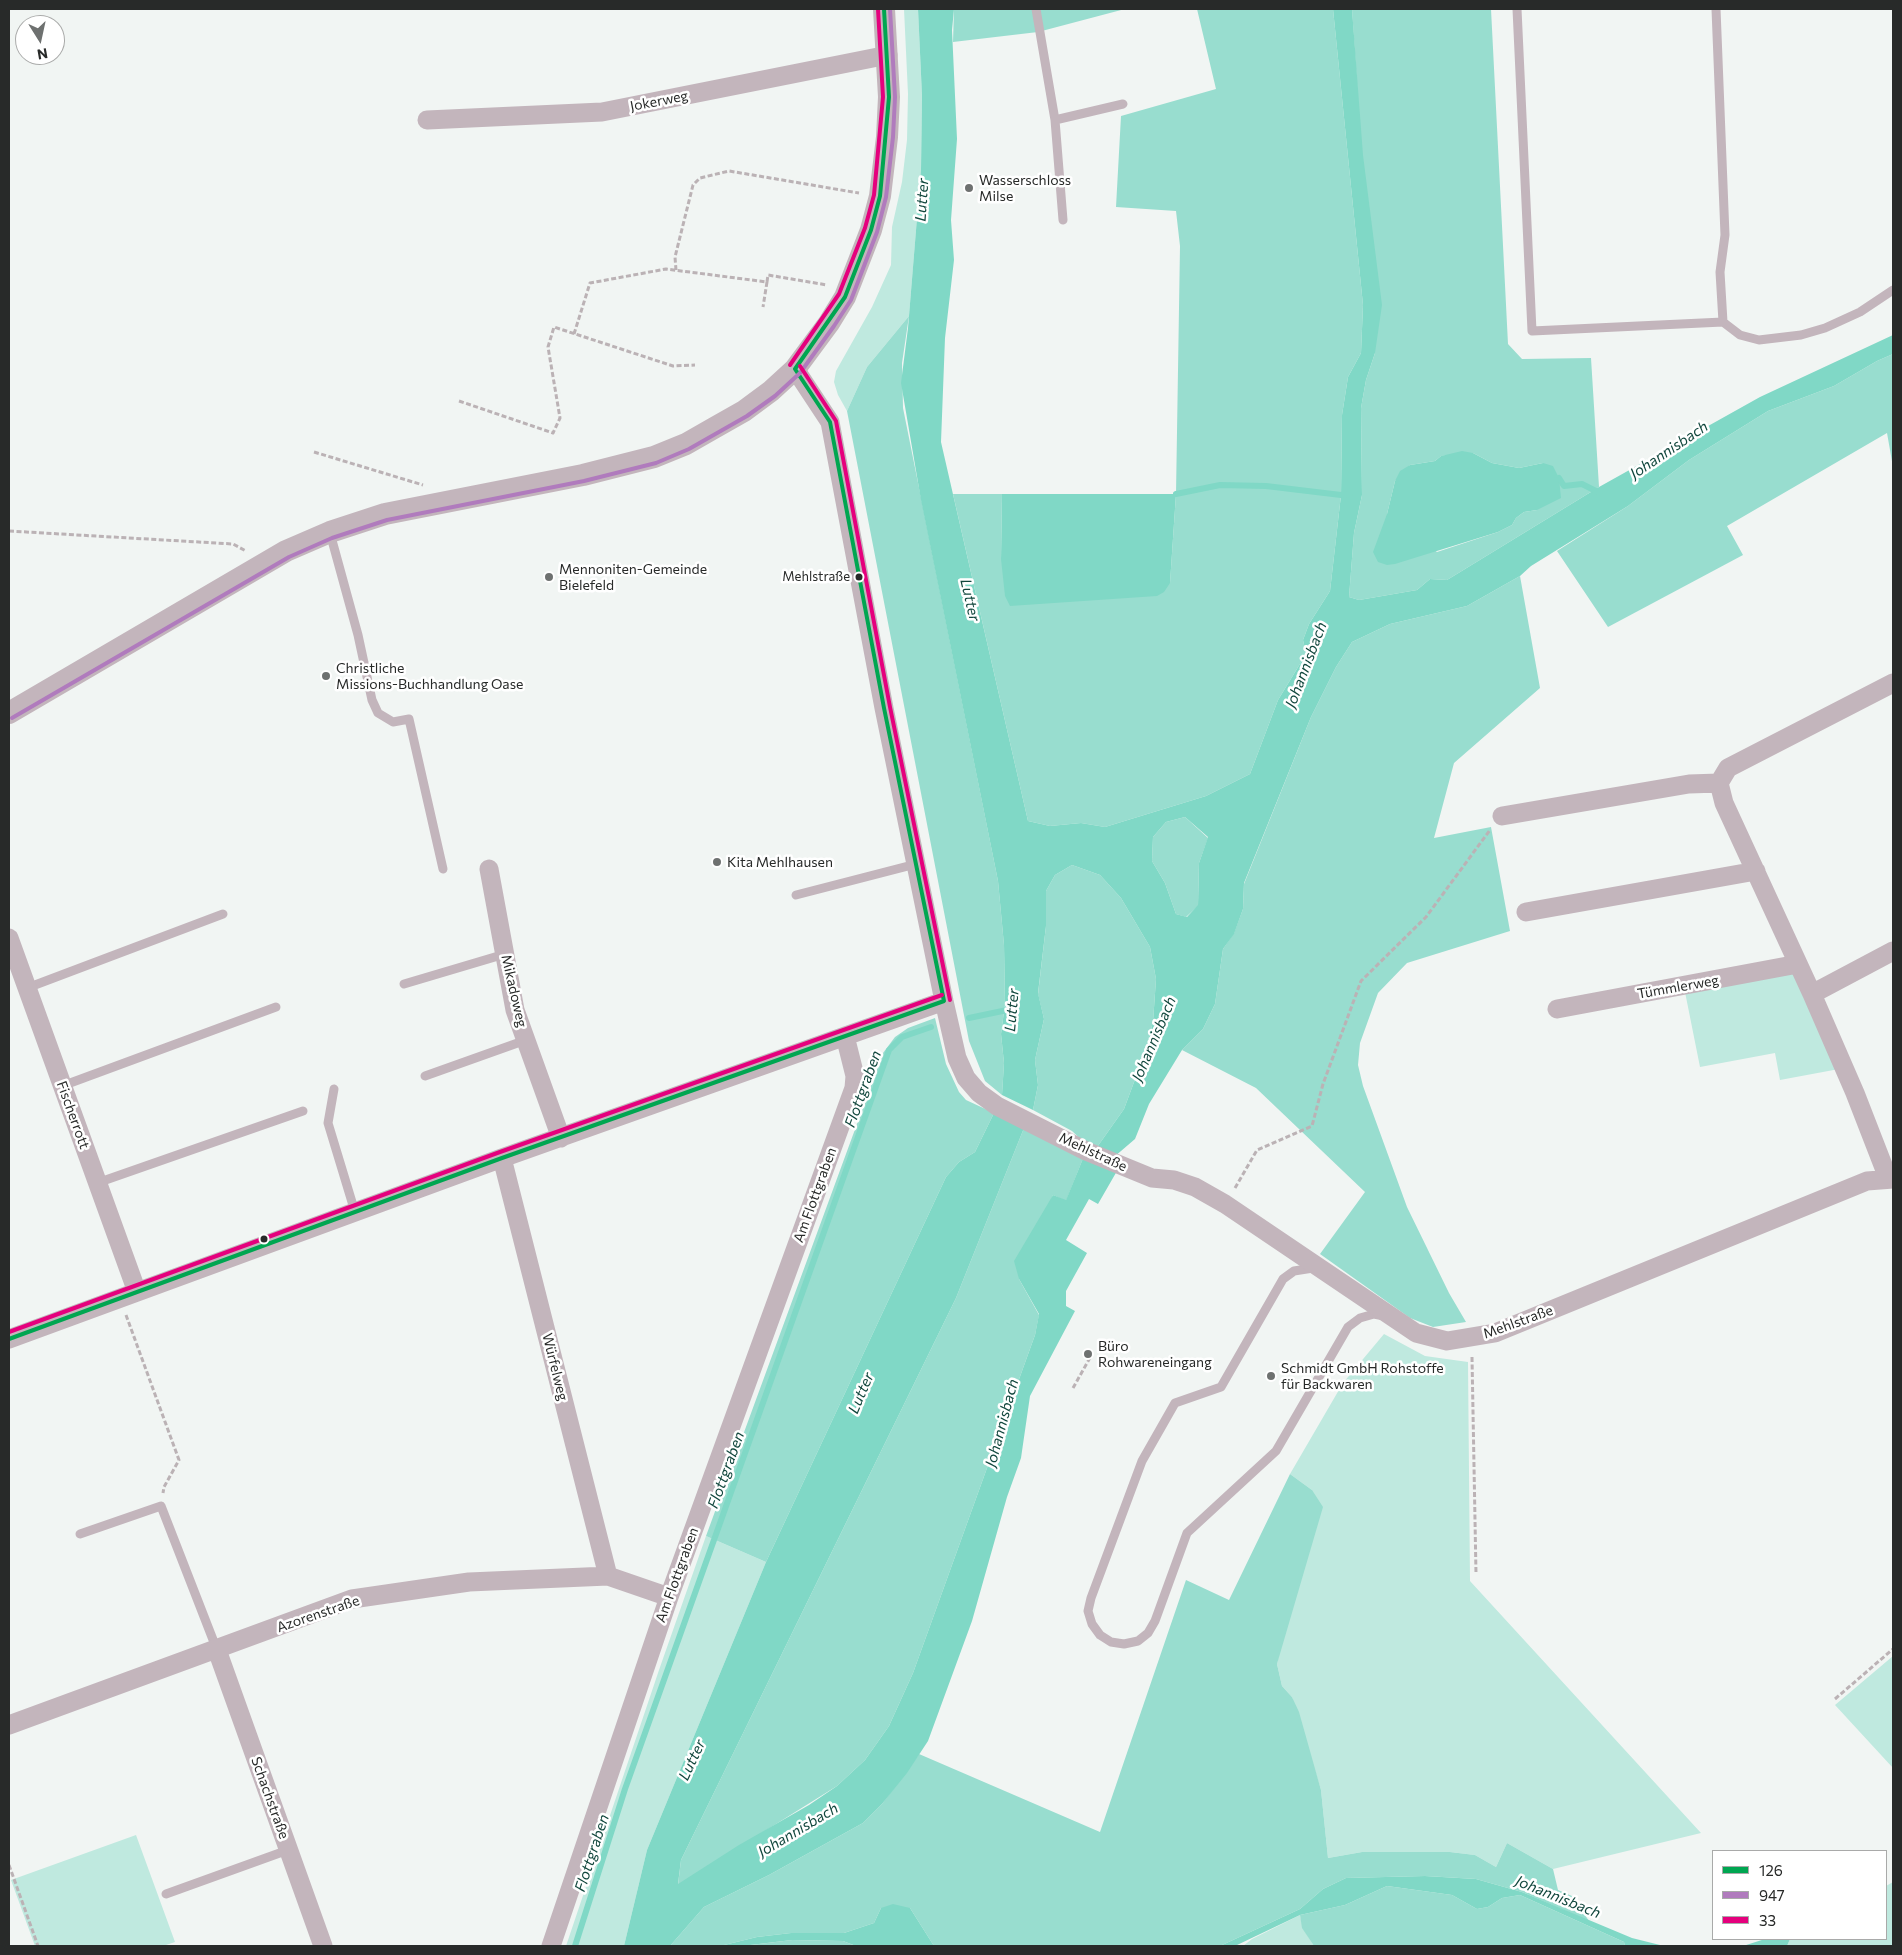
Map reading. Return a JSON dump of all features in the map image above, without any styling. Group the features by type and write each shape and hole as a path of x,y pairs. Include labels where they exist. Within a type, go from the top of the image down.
{"street":[{"path":"9,713 286,550 330,532 386,514 583,475 654,457 686,444 744,411 795,370 829,323 846,294 871,230 880,196 887,127 888,55 884,9"},
{"name":"Jokerweg","path":"427,120 602,112 888,55"},
{"name":"Mehlstraße","path":"795,370 830,422 944,1001 957,1058 966,1078 978,1093 997,1106 1086,1151 1152,1178 1183,1183 1225,1204 1416,1333 1447,1341 1472,1338 1504,1329 1867,1181 1891,1178"},
{"path":"1891,1178 1812,994 1724,804 1719,783 1728,768 1893,683"},
{"path":"1502,816 1689,784 1719,783"},
{"name":"Mikadoweg","path":"489,870 515,1010 561,1138"},
{"path":"1526,912 1756,871"},
{"name":"Fischerrott","path":"9,938 97,1183 128,1295"},
{"path":"1812,994 1893,951"},
{"name":"Tümmlerweg","path":"1557,1009 1798,964"},
{"path":"9,1339 502,1158 944,1001"},
{"name":"Am Flottgraben","path":"551,1946 669,1597 854,1088 855,1076 845,1036"},
{"name":"Würfelweg","path":"502,1158 608,1576"},
{"name":"Azorenstraße","path":"9,1724 217,1650 352,1599 469,1582 608,1576 669,1597"},
{"name":"Schachstraße","path":"217,1650 323,1946"}],"lane":[{"path":"1036,9 1055,120 1063,220"},
{"path":"1517,9 1532,331 1723,322 1740,335 1759,340 1801,335 1825,328 1860,312 1893,290"},
{"path":"1716,9 1725,235 1720,272 1723,322"},
{"path":"1055,120 1123,104"},
{"path":"330,532 358,635 372,700 378,713 393,722 409,719 443,869"},
{"path":"796,894 916,864"},
{"path":"27,988 223,914"},
{"path":"404,984 504,954"},
{"path":"62,1086 276,1007"},
{"path":"425,1076 526,1040"},
{"path":"334,1089 328,1123 355,1212"},
{"path":"97,1183 303,1111"},
{"path":"1320,1269 1307,1267 1294,1271 1283,1279 1221,1386 1175,1402 1142,1461 1090,1598 1088,1612 1092,1624 1100,1635 1111,1642 1124,1644 1138,1641 1148,1633 1155,1621 1187,1533 1276,1451 1348,1327 1360,1318 1374,1314 1389,1316"},
{"path":"80,1534 162,1506 217,1650"},
{"path":"166,1894 288,1850"}],"path":[{"path":"676,270 675,257 693,185 700,178 729,171 880,196"},
{"path":"574,334 590,283 666,269 767,282"},
{"path":"763,307 768,275 823,283 846,294"},
{"path":"459,401 553,433 560,418 548,347 554,327 673,366 695,365"},
{"path":"314,452 421,483 428,490 431,504"},
{"path":"9,531 233,544 246,551 259,566"},
{"path":"1225,1204 1257,1150 1312,1126 1323,1084 1361,981 1426,917 1489,831 1504,827 1502,816"},
{"path":"128,1295 179,1460 164,1487 162,1506"},
{"path":"1472,1338 1476,1574"},
{"path":"1073,1388 1090,1355"},
{"path":"1834,1699 1893,1649"},
{"path":"9,1865 38,1946"}],"shaded area":[{"path":"904,9 918,9 922,96 921,169 909,316 867,367 847,411 838,395 834,382 836,371 872,307 891,265 892,227 902,182 907,140 908,94"},
{"path":"954,9 1125,9 1038,32 953,42"},
{"path":"1197,9 1333,9 1363,305 1361,353 1348,377 1342,415 1341,495 1330,591 1309,624 1303,640 1306,654 1278,700 1250,774 1206,796 1105,827 1081,823 1050,826 1028,821 953,494 1002,494 1001,559 1170,583 1176,494 1180,246 1176,211 1116,207 1121,116 1216,89"},
{"path":"1352,9 1491,9 1508,344 1522,359 1591,358 1599,487 1447,580 1430,579 1417,590 1359,600 1349,597 1354,533 1362,495 1361,408 1366,380 1375,353","holes":["1473,453 1492,463 1519,468 1543,463 1537,510 1524,512 1516,518 1512,525 1498,532 1437,552 1387,514 1395,481 1410,465 1435,461 1441,456"]},
{"path":"909,316 902,363 903,408 998,881 1004,945 1005,1004 1001,1034 1004,1063 1002,1095 985,1081 969,1041 847,411 867,367"},
{"path":"1893,354 1893,467 1887,433 1727,526 1743,555 1608,627 1557,551 1628,506 1689,460 1768,411 1834,386"},
{"path":"1520,576 1540,688 1454,763 1434,838 1491,827 1510,931 1407,963 1378,993 1360,1043 1358,1065 1363,1086 1407,1207 1449,1293 1466,1322 1433,1327 1410,1318 1320,1254 1365,1192 1256,1088 1182,1050 1203,1029 1215,1004 1223,949 1234,933 1243,909 1244,884 1311,717 1336,667 1352,642 1390,624 1467,606"},
{"path":"1185,817 1208,838 1199,863 1198,906 1186,917 1176,914 1165,883 1152,861 1153,837 1166,822"},
{"path":"1072,865 1100,875 1121,898 1150,947 1156,979 1153,1022 1143,1058 1124,1109 1095,1150 1072,1131 1033,1110 1038,1085 1035,1060 1044,1019 1038,994 1046,926 1046,891 1055,875"},
{"path":"1797,971 1839,1069 1780,1080 1775,1053 1700,1067 1685,992"},
{"path":"935,1018 946,1064 959,1092 966,1100 994,1113 975,1152 959,1162 946,1177 766,1562 706,1536 883,1053 895,1037 908,1028"},
{"path":"1024,1128 1084,1156 1066,1201 1053,1195 1019,1279 1039,1315 1035,1335 913,1673 889,1726 865,1760 837,1786 678,1885 681,1860 956,1298"},
{"path":"1384,1334 1425,1356 1468,1362 1470,1581 1701,1833 1553,1869 1507,1843 1496,1867 1475,1855 1450,1852 1362,1852 1328,1858 1321,1790 1292,1697 1282,1686 1277,1664 1312,1490 1290,1474 1343,1383"},
{"path":"1290,1474 1312,1490 1323,1507 1277,1664 1282,1686 1292,1697 1299,1712 1321,1790 1328,1858 1362,1852 1450,1852 1475,1855 1496,1867 1507,1843 1553,1869 1558,1890 1572,1896 1589,1921 1522,1892 1476,1879 1425,1876 1346,1878 1323,1889 1300,1909 1220,1946 934,1946 910,1908 881,1908 874,1923 844,1933 791,1933 757,1937 720,1946 670,1946 704,1907 769,1875 863,1823 882,1804 919,1754 1100,1832 1186,1580 1229,1600"},
{"path":"706,1536 766,1562 647,1850 624,1946 566,1946 659,1670"},
{"path":"1893,1656 1893,1768 1835,1705"},
{"path":"136,1835 175,1942 163,1946 35,1946 11,1880"},
{"path":"1893,1882 1893,1946 1787,1946 1790,1940 1887,1940 1887,1885"},
{"path":"1387,1886 1452,1895 1477,1909 1488,1907 1502,1898 1520,1895 1624,1942 1625,1946 1314,1946 1302,1928 1300,1915 1345,1905"},
{"path":"1300,1915 1303,1928 1314,1946 1243,1946 1252,1939"},
{"path":"792,1940 843,1941 856,1946 742,1946"}],"water":[{"path":"918,9 954,9 952,30 957,139 951,220 954,260 945,338 941,442 1028,821 1050,826 1081,823 1105,827 1206,796 1250,774 1278,700 1306,654 1303,640 1309,624 1330,591 1341,495 1342,415 1348,377 1361,353 1363,305 1333,9 1352,9 1363,155 1382,305 1375,353 1366,380 1361,408 1362,495 1354,533 1349,597 1359,600 1417,590 1430,579 1447,580 1599,487 1760,397 1893,335 1893,354 1834,386 1768,411 1689,460 1628,506 1531,566 1520,576 1467,606 1390,624 1352,642 1336,667 1311,717 1244,883 1243,909 1234,934 1223,949 1215,1004 1203,1029 1182,1050 1149,1104 1135,1139 1114,1157 1095,1150 1124,1109 1143,1058 1153,1022 1156,979 1150,947 1121,898 1100,875 1072,865 1055,875 1046,891 1046,926 1038,993 1044,1019 1035,1060 1038,1085 1033,1110 1002,1095 1004,1063 1001,1034 1005,1004 1004,945 998,881 921,500 901,383 908,328 921,169 922,96","holes":["1185,817 1208,837 1199,863 1198,905 1187,917 1176,914 1165,883 1152,861 1153,837 1166,822"]},
{"path":"1462,451 1473,453 1492,463 1519,468 1543,463 1553,466 1559,478 1561,498 1537,510 1524,512 1516,518 1512,525 1498,532 1395,564 1387,565 1378,562 1373,552 1387,514 1395,481 1400,471 1410,465 1435,461 1441,456"},
{"path":"1002,494 1176,494 1170,583 1164,592 1157,596 1010,606 1005,596 1001,559"},
{"path":"994,1113 1024,1128 956,1298 681,1860 678,1884 837,1786 865,1760 889,1726 913,1673 1035,1335 1039,1314 1019,1279 1014,1261 1053,1195 1066,1200 1084,1156 1117,1171 1098,1204 1089,1199 1066,1240 1087,1253 1066,1291 1066,1306 1075,1311 1030,1396 1021,1458 1007,1497 972,1621 928,1741 907,1773 882,1804 863,1823 769,1875 704,1907 670,1946 624,1946 647,1850 766,1562 946,1177 959,1162 975,1152"},
{"path":"1425,1876 1476,1879 1522,1892 1632,1938 1664,1946 1625,1946 1624,1942 1520,1895 1502,1898 1488,1907 1477,1909 1452,1895 1387,1886 1345,1905 1300,1915 1235,1946 1220,1946 1300,1909 1323,1889 1346,1878"},
{"path":"893,1904 910,1908 934,1946 856,1946 843,1941 792,1940 742,1946 720,1946 757,1937 791,1933 844,1933 874,1923 881,1908"},
{"path":"1762,1940 1790,1940 1787,1946 1743,1946"}],"waterway":[{"path":"1559,478 1564,486 1582,484 1600,493"},
{"path":"1176,494 1220,485 1266,486 1341,495 1350,494"},
{"name":"Flottgraben","path":"969,1018 1012,1009"},
{"name":"Flottgraben","path":"575,1946 625,1789 889,1050 902,1037 931,1027"}],"transit line":[{"name":"33","path":"790,365 839,294 865,228 874,195 883,97 878,9"},
{"name":"126","path":"795,369 845,297 871,230 880,196 889,97 884,9"},
{"name":"947","path":"12,718 289,557 332,538 387,520 584,481 656,463 689,449 747,416 775,396 800,373 851,300 877,232 886,197 893,137 895,97 890,9"},
{"name":"33","path":"800,366 836,421 890,707 950,1000"},
{"name":"126","path":"795,369 830,422 884,708 944,1001"},
{"name":"33","path":"9,1332 500,1152 942,995"},
{"name":"126","path":"9,1339 502,1158 944,1001"}],"place":[{"name":"Wasserschloss Milse","path":"969,188"},
{"name":"Mennoniten-Gemeinde Bielefeld","path":"549,577"},
{"name":"Mehlstraße","path":"859,577"},
{"name":"Christliche Missions-Buchhandlung Oase","path":"326,676"},
{"name":"Kita Mehlhausen","path":"717,862"},
{"name":"Büro Rohwareneingang","path":"1088,1354"},
{"name":"Schmidt GmbH Rohstoffe für Backwaren","path":"1271,1376"}],"water label":[{"name":"Lutter","path":"922,200"},
{"name":"Johannisbach","path":"1669,450"},
{"name":"Lutter","path":"970,600"},
{"name":"Johannisbach","path":"1306,665"},
{"name":"Lutter","path":"1012,1010"},
{"name":"Johannisbach","path":"1154,1039"},
{"name":"Lutter","path":"861,1393"},
{"name":"Johannisbach","path":"1002,1423"},
{"name":"Lutter","path":"692,1760"},
{"name":"Johannisbach","path":"798,1830"},
{"name":"Johannisbach","path":"1558,1897"}]}
